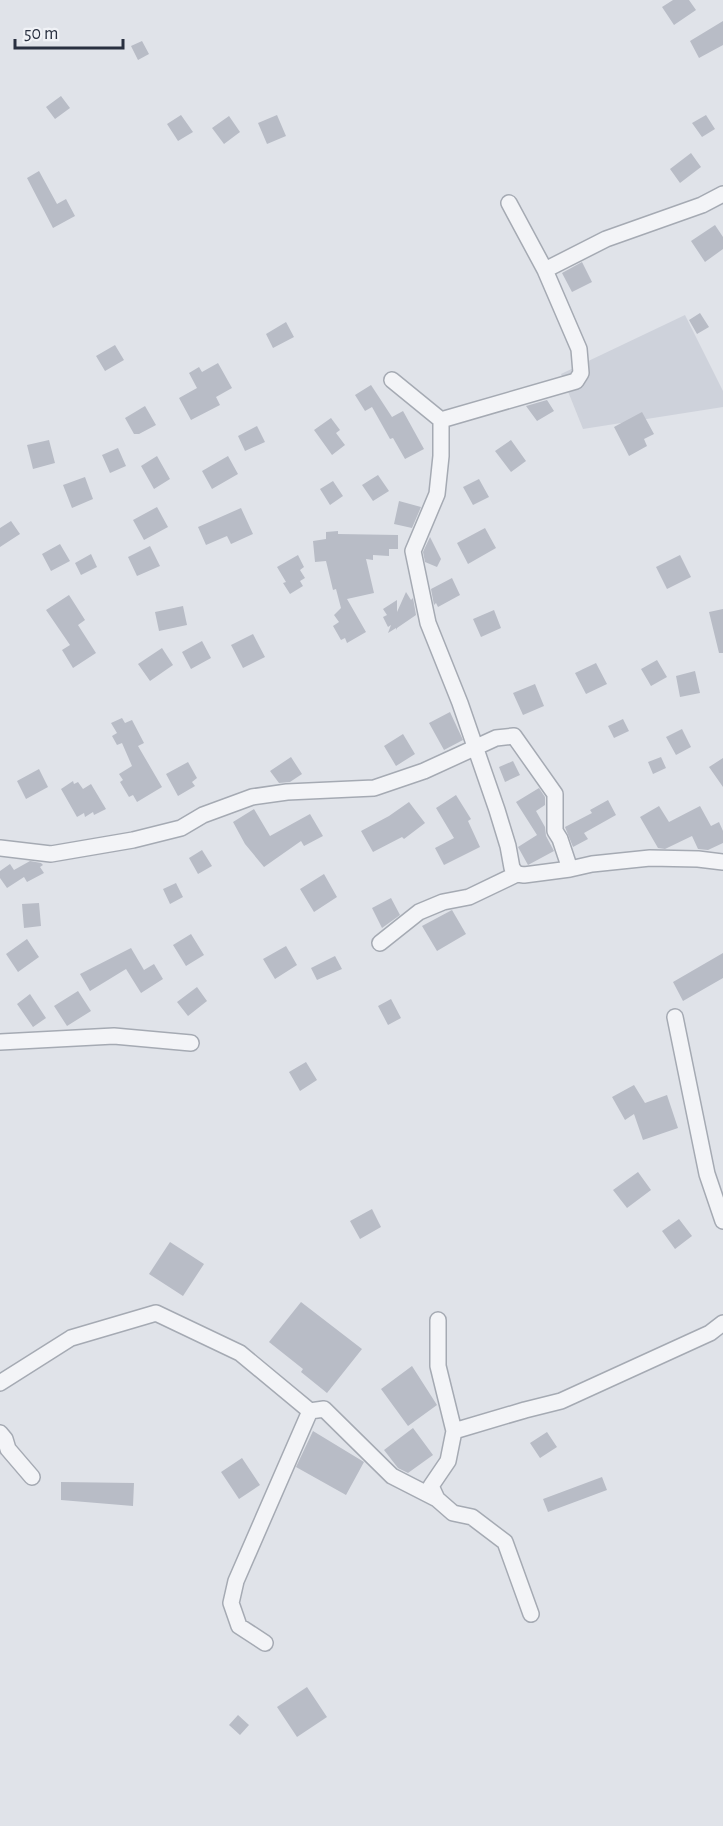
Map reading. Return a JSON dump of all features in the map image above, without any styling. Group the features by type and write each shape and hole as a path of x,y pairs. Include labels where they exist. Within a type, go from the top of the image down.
{"street":[{"path":"545,270 606,240 702,205 723,194"},
{"path":"441,420 576,381 581,373 579,349 545,270 509,203"},
{"path":"392,380 441,420"},
{"path":"441,420 441,456 437,494 413,551 428,623 500,819 512,868 517,874"},
{"path":"0,848 51,854 133,840 181,828 203,815 252,797 287,792 374,788 424,771 496,738 514,736 555,794 555,831 570,869"},
{"path":"380,943 419,912 443,902 469,897 517,874 540,874 592,864 650,858 723,862"},
{"path":"675,1017 707,1174 723,1221"},
{"path":"0,1042 114,1036 191,1043"},
{"path":"0,1383 71,1338 156,1313 240,1353 310,1411 324,1409 392,1476 437,1499 453,1513 472,1517 506,1542 531,1614"},
{"path":"437,1499 430,1486 448,1461 454,1431 438,1366 438,1320"},
{"path":"454,1431 561,1401 710,1333 723,1323"},
{"path":"265,1643 238,1626 231,1602 236,1581 310,1411"},
{"path":"0,1432 8,1449 32,1476"}],"shaded area":[{"path":"685,315 723,391 723,407 583,429 561,374"}],"building":[{"path":"673,0 689,0 696,10 674,25 662,7"},
{"path":"723,21 723,45 699,58 690,41"},
{"path":"142,41 149,54 138,60 131,46"},
{"path":"61,96 70,108 55,119 46,107"},
{"path":"181,115 193,132 178,141 167,124"},
{"path":"277,115 286,136 267,144 258,123"},
{"path":"706,115 715,129 702,137 692,123"},
{"path":"229,116 240,132 224,144 212,128"},
{"path":"691,153 701,167 680,183 670,169"},
{"path":"39,171 57,204 66,199 75,216 53,228 27,178"},
{"path":"715,225 723,237 723,249 705,262 691,241"},
{"path":"582,262 592,282 572,292 562,273"},
{"path":"700,313 709,327 697,334 689,320"},
{"path":"286,322 294,337 273,348 266,334"},
{"path":"115,345 124,360 105,371 96,356"},
{"path":"218,363 232,388 216,397 220,405 191,420 179,398 197,388 189,373 199,367 202,372"},
{"path":"371,385 392,417 403,411 424,449 405,459 393,438 390,439 372,407 365,411 355,395"},
{"path":"547,400 554,411 537,421 526,406"},
{"path":"145,406 156,425 139,434 134,434 125,418"},
{"path":"642,412 654,434 644,439 647,446 629,456 614,427"},
{"path":"331,418 340,430 336,433 345,445 332,455 314,430"},
{"path":"257,426 265,442 245,451 238,436"},
{"path":"49,440 55,463 33,469 27,445"},
{"path":"511,440 526,461 511,472 495,451"},
{"path":"118,448 126,466 110,473 102,455"},
{"path":"157,456 170,479 154,489 141,466"},
{"path":"228,456 238,474 212,489 202,471"},
{"path":"378,475 389,491 373,501 362,485"},
{"path":"85,477 93,499 72,508 63,485"},
{"path":"479,479 489,497 473,505 463,487"},
{"path":"333,481 343,496 330,505 320,489"},
{"path":"399,501 421,507 412,528 394,524"},
{"path":"157,507 168,527 144,540 133,520"},
{"path":"241,508 253,534 231,544 227,536 206,545 198,527"},
{"path":"11,521 20,534 0,547 0,528"},
{"path":"485,528 496,548 468,564 457,543"},
{"path":"338,531 338,534 398,535 398,549 389,549 389,556 373,555 373,560 366,559 374,593 347,599 366,632 347,643 345,638 341,640 333,626 339,622 334,615 341,608 336,589 333,590 326,561 315,562 313,541 326,539 326,532"},
{"path":"430,537 441,559 437,567 425,562 423,552"},
{"path":"60,544 70,561 51,571 42,554"},
{"path":"150,546 160,566 137,576 128,557"},
{"path":"91,554 97,567 81,575 75,563"},
{"path":"298,555 304,567 300,570 305,578 300,581 303,586 290,594 277,567"},
{"path":"680,555 691,577 667,589 656,567"},
{"path":"452,578 460,595 438,607 436,603 434,605 431,589"},
{"path":"406,592 411,600 413,598 416,615 397,630 396,628 388,633 391,625 388,627 383,617 387,615 383,609 397,600 397,612"},
{"path":"69,595 85,620 78,625 96,653 73,668 62,650 70,645 46,610"},
{"path":"183,606 187,625 159,631 155,612"},
{"path":"723,609 723,653 719,653 709,612"},
{"path":"494,610 501,628 481,637 473,619"},
{"path":"253,634 265,657 243,668 231,645"},
{"path":"202,641 211,658 191,669 182,652"},
{"path":"162,648 173,665 150,681 138,664"},
{"path":"657,660 667,677 651,686 641,669"},
{"path":"596,663 607,684 586,694 575,673"},
{"path":"695,671 700,693 680,697 676,676"},
{"path":"535,684 544,706 523,715 513,693"},
{"path":"450,712 463,740 444,750 429,723"},
{"path":"122,718 125,723 132,720 144,743 138,746 162,787 137,802 133,795 129,797 120,782 123,780 119,774 132,766 122,743 117,745 112,736 117,733 111,723"},
{"path":"623,719 629,731 614,738 608,726"},
{"path":"682,729 691,747 676,755 666,737"},
{"path":"403,734 415,754 396,766 384,746"},
{"path":"291,757 302,774 290,782 279,783 270,771"},
{"path":"661,757 666,768 653,774 648,762"},
{"path":"723,758 723,787 709,767"},
{"path":"513,761 520,775 505,782 499,767"},
{"path":"188,762 197,778 192,782 195,786 178,796 166,774"},
{"path":"39,769 48,787 26,799 17,781"},
{"path":"73,781 74,784 78,782 83,789 91,784 106,809 94,815 93,812 85,817 84,813 77,817 61,789"},
{"path":"539,788 545,797 545,805 536,811 554,851 528,865 518,847 537,835 516,802"},
{"path":"456,795 471,819 468,821 480,847 444,865 435,848 454,838 436,808"},
{"path":"608,800 616,815 584,833 588,839 573,847 565,827 592,813 590,810"},
{"path":"409,802 425,823 404,839 402,837 373,852 361,831"},
{"path":"659,806 669,822 700,806 711,826 719,822 723,831 723,843 708,850 698,849 692,836 665,849 658,848 640,817"},
{"path":"254,809 270,836 310,814 323,836 304,846 301,841 264,867 245,844 233,822"},
{"path":"202,850 212,866 198,874 189,858"},
{"path":"30,861 41,863 43,865 40,867 44,873 27,882 24,877 7,888 0,878 0,871 10,864 14,870"},
{"path":"324,874 337,897 314,912 300,889"},
{"path":"176,883 183,897 170,904 163,889"},
{"path":"391,898 400,915 382,928 372,908"},
{"path":"39,903 41,926 24,928 22,904"},
{"path":"452,910 466,934 437,951 422,926"},
{"path":"191,934 204,955 186,966 173,945"},
{"path":"27,939 39,957 18,972 6,954"},
{"path":"286,946 297,965 275,979 263,959"},
{"path":"131,948 144,970 154,964 163,979 141,993 126,969 90,991 80,974"},
{"path":"723,953 723,978 683,1001 673,982"},
{"path":"335,956 342,969 317,980 311,968"},
{"path":"197,987 207,1001 188,1016 177,1002"},
{"path":"78,991 91,1011 67,1026 54,1006"},
{"path":"30,994 46,1018 33,1027 17,1004"},
{"path":"391,999 401,1018 388,1025 378,1006"},
{"path":"306,1062 317,1080 300,1091 289,1072"},
{"path":"634,1085 645,1103 667,1095 678,1128 643,1140 634,1114 625,1120 612,1097"},
{"path":"638,1172 651,1190 627,1208 613,1190"},
{"path":"372,1209 381,1227 360,1239 350,1221"},
{"path":"679,1219 692,1236 675,1249 662,1231"},
{"path":"170,1242 204,1264 183,1296 149,1274"},
{"path":"301,1302 362,1349 327,1393 301,1372 303,1369 269,1342"},
{"path":"412,1366 437,1405 408,1426 381,1389"},
{"path":"413,1428 433,1455 408,1473 398,1468 384,1450"},
{"path":"313,1431 364,1462 346,1495 296,1467"},
{"path":"547,1432 557,1447 540,1458 530,1443"},
{"path":"242,1458 260,1485 239,1499 221,1472"},
{"path":"602,1477 607,1490 548,1512 543,1499"},
{"path":"61,1482 134,1483 133,1506 61,1500"},
{"path":"307,1687 327,1717 297,1737 277,1707"},
{"path":"238,1715 249,1725 240,1735 229,1725"}]}
